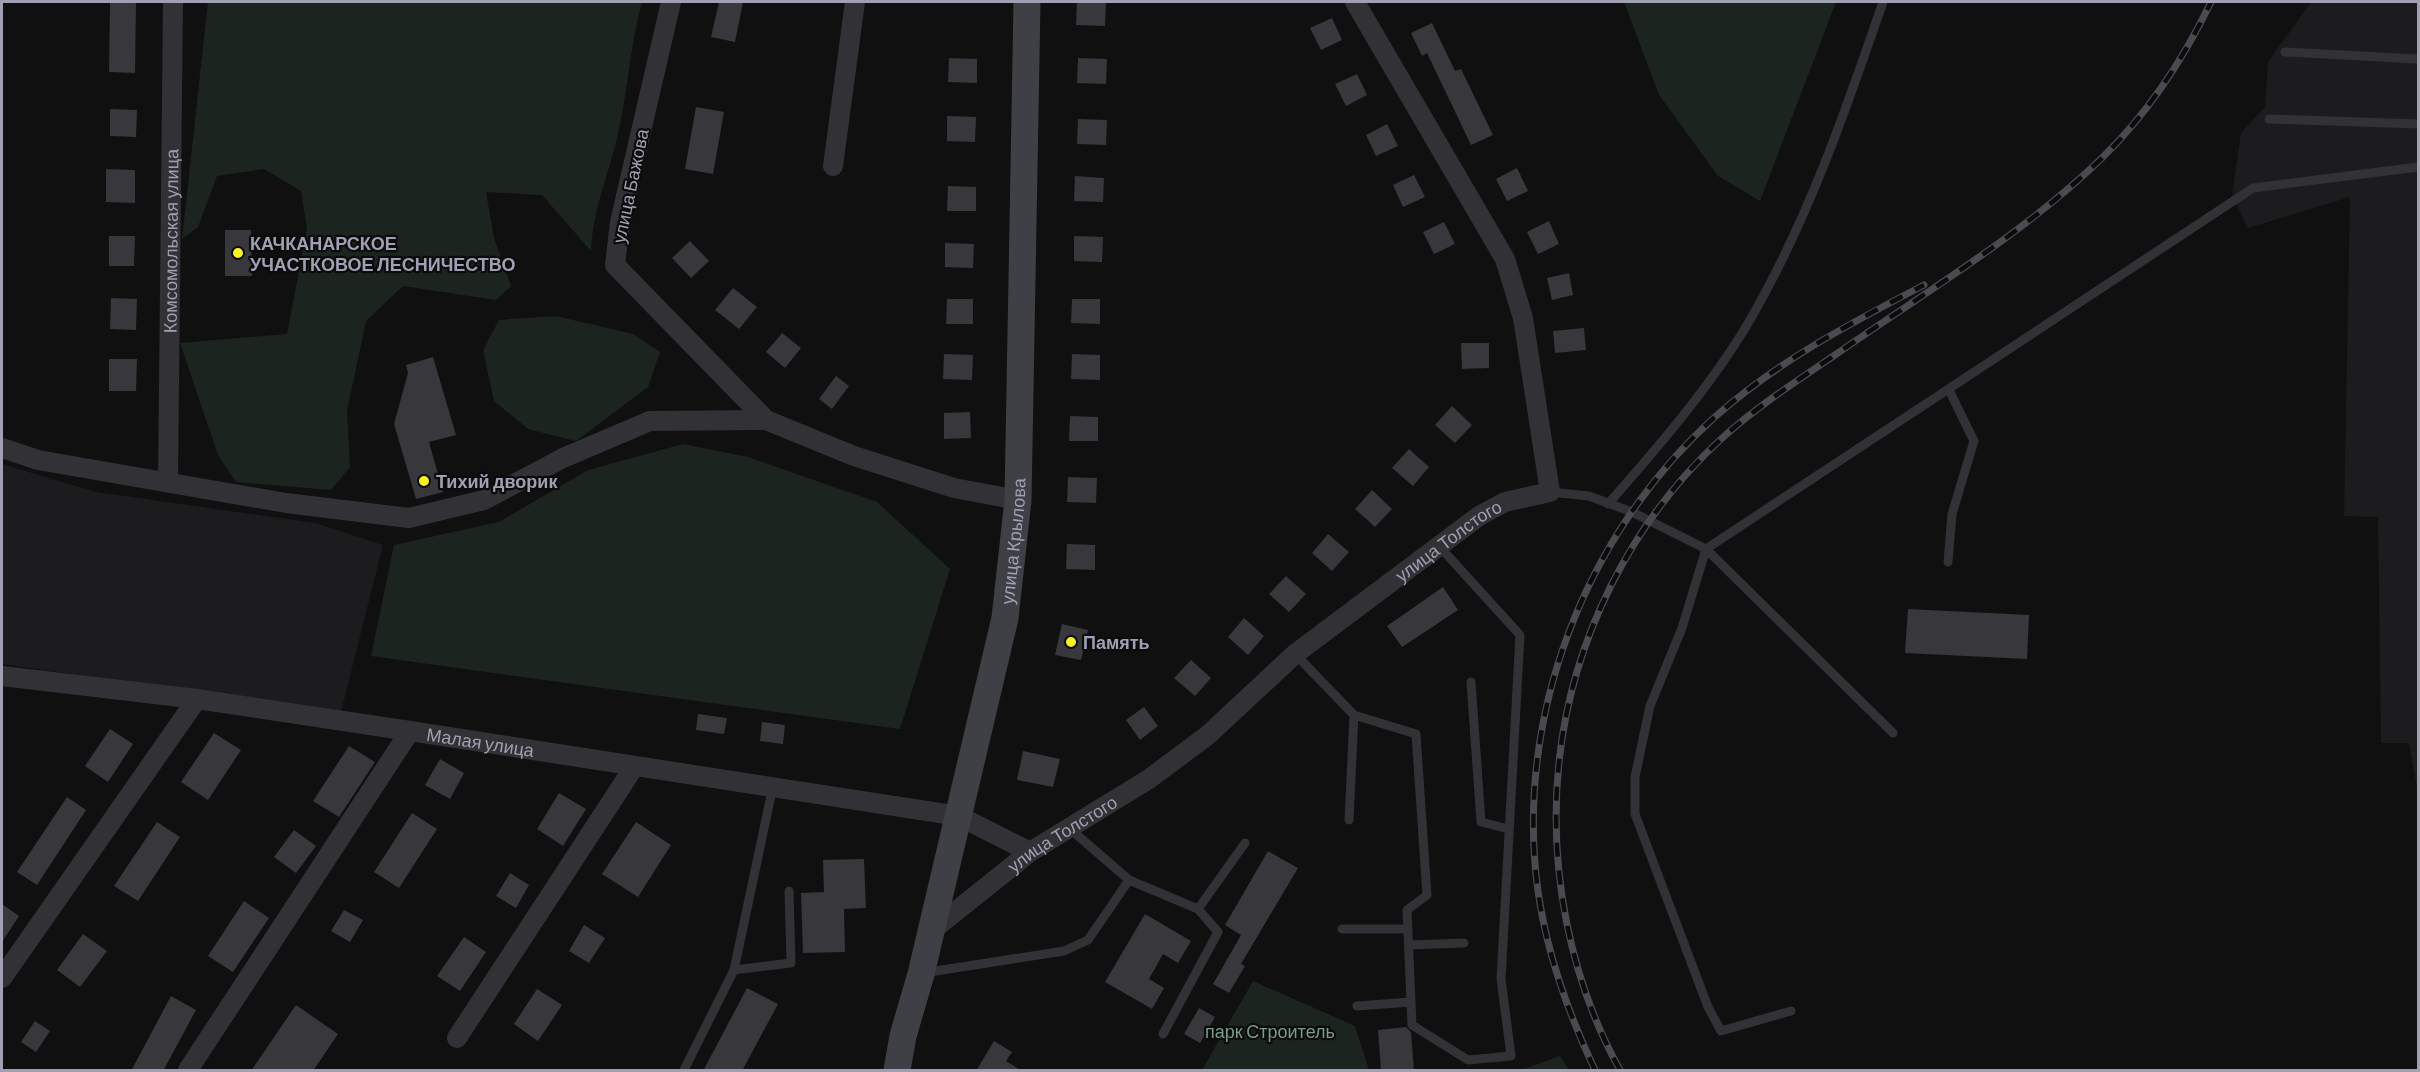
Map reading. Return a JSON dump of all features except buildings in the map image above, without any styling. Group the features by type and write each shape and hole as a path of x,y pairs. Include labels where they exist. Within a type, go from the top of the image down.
{"main road":[{"name":"улица Крылова","path":"897,1071 903,1036 921,974 1005,618 1018,500 1027,2"}],"street":[{"name":"Комсомольская улица","path":"168,481 173,2"},
{"name":"улица Бажова","path":"671,2 620,222 615,265 766,420"},
{"path":"833,166 855,2"},
{"path":"1355,2 1505,259 1523,318 1550,492"},
{"path":"2,448 38,460 286,503 409,518 484,500 563,458 650,421 766,420 854,456 954,488 1018,500"},
{"name":"улица Толстого","path":"930,932 1030,852 1149,779 1208,735 1295,654 1479,516 1505,502 1550,492"},
{"name":"Малая улица","path":"2,676 197,699 410,730 634,767 773,786 959,816 1030,852"},
{"path":"2,978 197,699"},
{"path":"188,1071 410,730"},
{"path":"457,1038 634,767"}],"lane":[{"path":"1608,504 1664,441 1748,322 1766,290 1829,157 1883,2"},
{"path":"2284,52 2418,59"},
{"path":"2269,119 2418,124"},
{"path":"1791,1011 1721,1031 1708,1007 1635,814 1635,777 1650,706 1682,628 1706,549 2253,188 2418,167"},
{"path":"1948,562 1952,514 1974,441 1949,390"},
{"path":"1550,492 1588,496 1632,512 1706,549 1893,733"},
{"path":"1295,654 1354,715 1416,734 1427,895 1407,910 1412,1025 1468,1060 1511,1056 1501,978 1520,634 1439,546"},
{"path":"1471,682 1481,822 1509,829"},
{"path":"1349,820 1354,715"},
{"path":"684,1071 734,970 773,786"},
{"path":"1069,828 1129,880 1198,909 1218,932 1163,1034"},
{"path":"1198,909 1245,843"},
{"path":"921,974 1064,951 1088,940 1129,880"},
{"path":"734,970 791,963 789,891"},
{"path":"1342,929 1408,929"},
{"path":"1409,945 1464,943"},
{"path":"1357,1006 1411,1002"}],"shaded area":[{"path":"2311,2 2418,2 2418,793 2409,743 2381,743 2378,517 2344,516 2350,197 2248,228 2232,195 2241,133 2265,107 2268,62"},
{"path":"2,464 96,492 315,523 383,545 341,712 2,664"}],"green space":[{"path":"208,2 642,2 621,117 598,205 591,251 542,195 486,192 494,238 511,286 496,300 403,286 366,321 347,411 350,467 331,490 236,482 218,455 180,343 287,334 307,229 301,191 264,169 217,176 198,227 182,239"},
{"path":"1624,2 1836,2 1760,201 1718,176 1659,95"},
{"path":"556,316 633,334 660,352 648,387 576,441 528,429 494,401 483,350 499,320"},
{"path":"683,444 748,457 877,502 950,569 900,729 371,656 394,545 499,522 588,470"},
{"name":"парк Строитель","path":"1253,981 1355,1026 1369,1070 1202,1070"},
{"path":"1560,1056 1569,1070 1521,1070"}],"railway":[{"path":"1620,1070 1602,1035 1575,960 1560,881 1556,801 1566,717 1577,672 1592,628 1633,546 1659,508 1688,473 1733,428 1790,385 2007,237 2040,212 2103,157 2135,123 2177,64 2211,2"},
{"path":"1595,1070 1567,1005 1547,938 1538,891 1533,825 1537,760 1549,695 1569,632 1596,572 1630,515 1670,463 1716,416 1790,360 1924,285"}],"place":[{"name":"КАЧКАНАРСКОЕ УЧАСТКОВОЕ ЛЕСНИЧЕСТВО","path":"238,253"},
{"name":"Тихий дворик","path":"424,481"},
{"name":"Память","path":"1071,642"}]}
